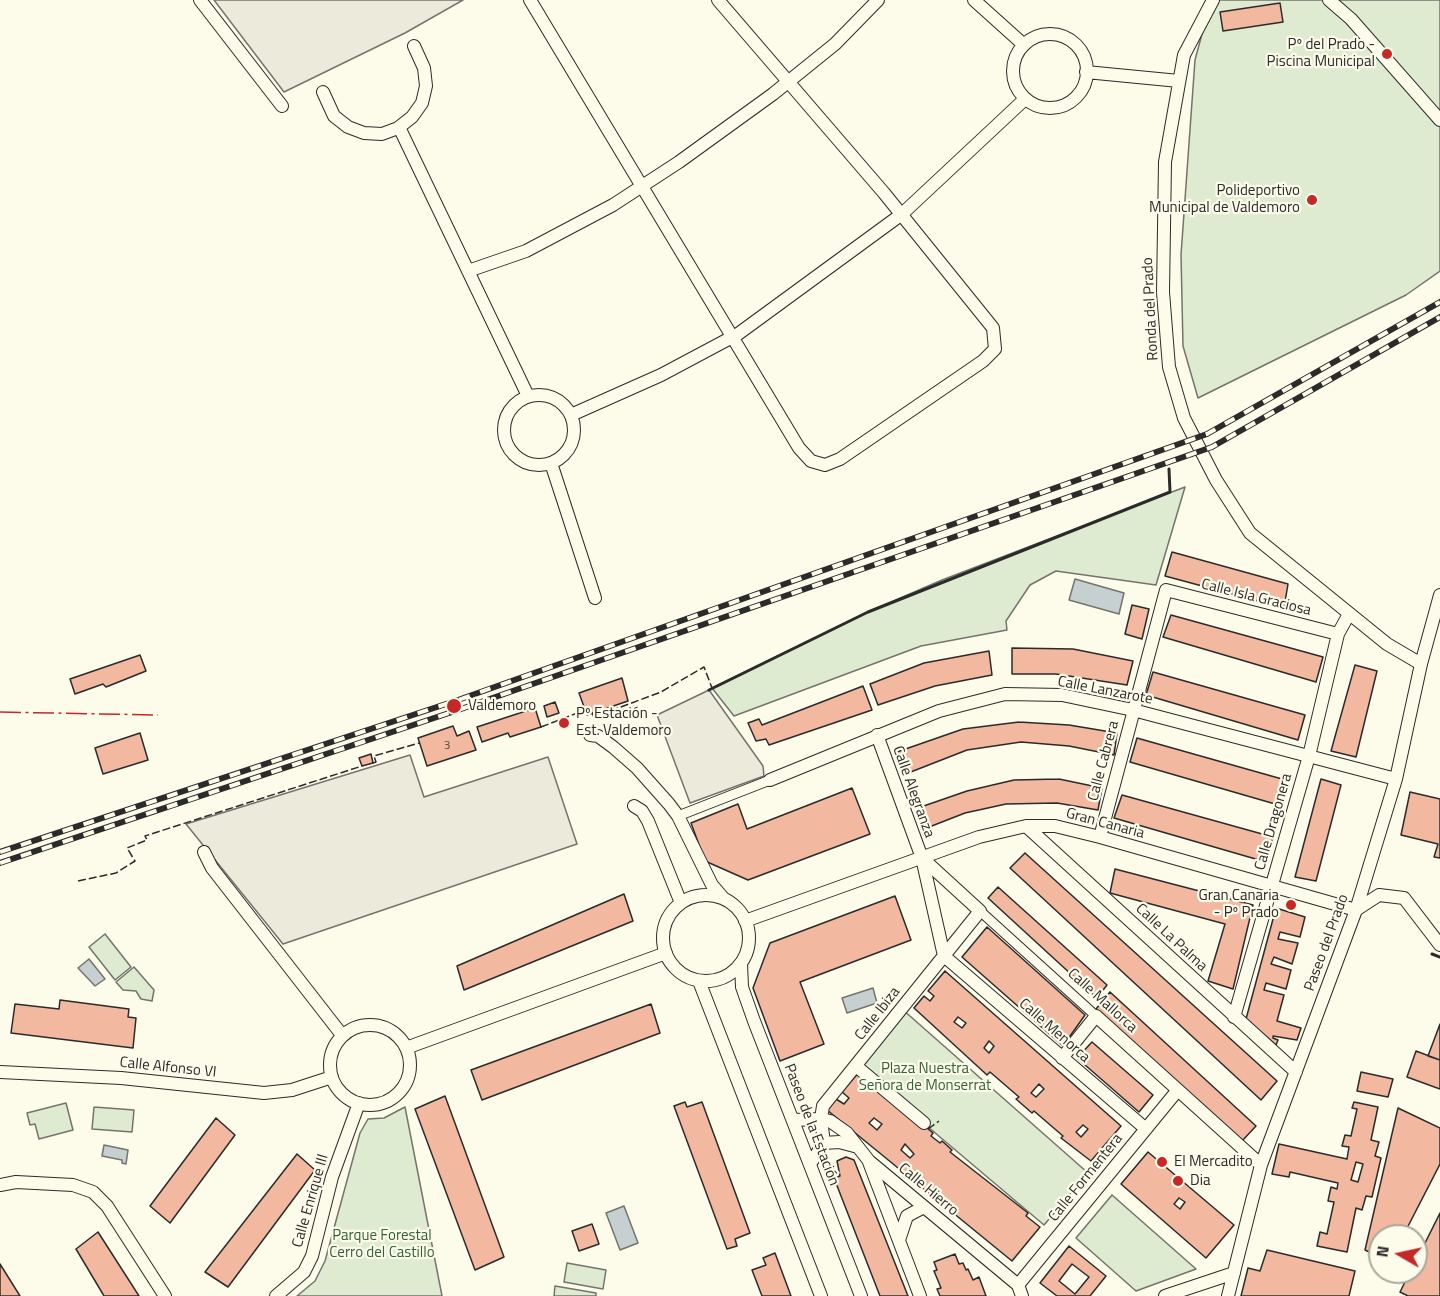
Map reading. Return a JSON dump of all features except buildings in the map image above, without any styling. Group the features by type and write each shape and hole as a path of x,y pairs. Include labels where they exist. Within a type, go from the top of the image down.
{"street":[{"path":"200,0 282,106"},
{"path":"530,0 799,448 811,461 825,465 840,459 983,361 994,349 993,328 902,214 718,0"},
{"path":"468,271 526,251 613,205 642,186 790,81 835,44 878,0"},
{"path":"974,0 1024,45"},
{"name":"Ronda del Prado","path":"1213,0 1184,55 1165,162 1163,292 1169,367 1184,418 1216,480 1250,533 1387,644 1421,664"},
{"path":"1329,0 1351,19 1440,120"},
{"path":"1046,34 1064,38 1079,49 1086,72 1084,84 1069,102 1047,108 1025,99 1018,90 1013,67 1016,55 1024,45 1046,34"},
{"path":"323,92 324,99 334,116 348,127 364,133 382,134 399,127 412,117 422,103 426,86 424,68 414,46"},
{"path":"1086,72 1179,81"},
{"path":"571,415 661,375 732,336 902,214 1025,99"},
{"path":"399,127 528,396"},
{"path":"528,396 551,396 561,402 571,415 574,433 571,444 565,454 551,463 532,465 521,461 506,443 505,420 510,410 528,396"},
{"path":"551,463 595,598"},
{"name":"Calle Isla Graciosa","path":"1166,590 1338,634"},
{"name":"Calle Cabrera","path":"1100,837 1132,710 1166,590"},
{"name":"Paseo del Prado","path":"1228,1296 1261,1165 1356,910 1396,779 1421,664 1440,595"},
{"name":"Calle Dragonera","path":"1234,1017 1309,756 1338,634 1349,614"},
{"name":"Calle Lanzarote","path":"678,816 939,711 1005,694 1062,695 1132,710 1396,779"},
{"path":"590,735 603,739 637,768 678,816 712,885 740,912 745,921 748,942 741,963 723,978 699,981 679,972 666,953 663,940 664,926 671,913 681,903 702,895 724,899"},
{"name":"Calle Alegranza","path":"877,735 922,858 944,956"},
{"path":"634,806 642,811 648,821 681,903"},
{"name":"Gran Canaria","path":"745,921 979,837 1026,826 1055,826 1100,837 1356,910"},
{"name":"Calle La Palma","path":"1026,826 1296,1072"},
{"path":"204,852 212,868 342,1035"},
{"name":"Calle Mallorca","path":"922,858 1261,1165"},
{"path":"1356,910 1379,895 1404,898 1440,945"},
{"name":"Calle Ibiza","path":"821,1119 823,1106 980,911"},
{"path":"406,1048 666,953"},
{"name":"Calle Menorca","path":"944,956 1146,1129"},
{"name":"Paseo de la Estación","path":"741,963 742,987 861,1296"},
{"path":"699,981 820,1296"},
{"path":"1062,1058 1096,1016"},
{"path":"378,1025 399,1037 406,1048 410,1070 400,1091 381,1103 359,1103 347,1098 332,1077 331,1054 342,1035 359,1026 378,1025"},
{"path":"856,1066 924,1123"},
{"name":"Calle Alfonso VI","path":"0,1072 120,1078 264,1093 292,1090 332,1077"},
{"name":"Calle Formentera","path":"1020,1291 1177,1091"},
{"name":"Calle Enrique III","path":"276,1296 304,1272 312,1256 332,1177 359,1103"},
{"path":"793,1120 821,1119 824,1143 810,1164"},
{"name":"Calle Hierro","path":"821,1119 830,1121 847,1133 869,1161 1020,1291"},
{"path":"824,1143 839,1142 858,1147"},
{"path":"869,1161 920,1296"},
{"path":"0,1185 16,1182 73,1185 93,1192 107,1206 165,1296"},
{"path":"899,1240 907,1216 924,1206"},
{"path":"1165,1296 1234,1273"}],"green space":[{"name":"Polideportivo Municipal de Valdemoro","path":"1215,0 1440,0 1440,271 1406,295 1198,398 1183,346 1181,255 1195,60 1206,19"},
{"path":"1185,487 1156,585 1056,571 1030,585 1006,621 1007,630 921,646 734,716 712,688 868,612 942,580"},
{"path":"105,934 131,967 115,980 89,947"},
{"path":"134,967 154,990 152,1001 141,999 136,991 123,990 116,982"},
{"name":"Plaza Nuestra Señora de Monserrat","path":"902,1009 1088,1173 1044,1225 856,1066"},
{"path":"66,1103 73,1130 39,1139 35,1124 30,1125 27,1113"},
{"path":"94,1107 134,1110 132,1132 92,1129"},
{"name":"Parque Forestal Cerro del Castillo","path":"405,1107 442,1296 297,1296 315,1281 325,1261 360,1133 368,1119 384,1118"},
{"path":"1112,1195 1196,1269 1136,1291 1076,1238"},
{"path":"567,1263 606,1270 603,1289 564,1282"},
{"path":"555,1286 596,1293 596,1296 554,1296"}],"shaded area":[{"path":"214,0 463,0 405,33 284,92"},
{"path":"1075,579 1124,593 1119,614 1069,600"},
{"path":"709,690 763,766 764,776 690,803 657,715"},
{"path":"410,755 424,797 548,757 577,844 283,944 186,824"},
{"path":"89,959 105,979 95,986 78,968"},
{"path":"873,988 877,1003 847,1013 842,998"},
{"path":"104,1145 128,1150 126,1164 122,1163 122,1160 102,1156"},
{"path":"624,1206 638,1243 620,1250 606,1213"}],"railway":[{"path":"0,852 458,700 1207,434 1440,302"},
{"path":"0,863 461,709 1212,447 1440,317"}],"fence":[{"path":"592,713 594,717 661,692 704,667 712,688"},
{"path":"541,727 585,710"},
{"path":"373,763 376,762 374,756 419,743"},
{"path":"78,881 116,873 135,861 127,848 147,840 145,836 362,766"},
{"path":"928,1129 939,1121"}],"wall":[{"path":"709,690 868,612 1170,492 1169,469"},
{"path":"1432,954 1440,957"}],"power":[{"path":"0,712 158,715"}],"place":[{"name":"Pº del Prado - Piscina Municipal","path":"1387,54"},
{"name":"Polideportivo Municipal de Valdemoro","path":"1312,200"},
{"name":"Valdemoro","path":"454,706"},
{"name":"Pº Estación - Est. Valdemoro","path":"564,723"},
{"name":"Gran Canaria - Pº Prado","path":"1291,905"},
{"name":"El Mercadito","path":"1162,1162"},
{"name":"Dia","path":"1178,1181"}]}
